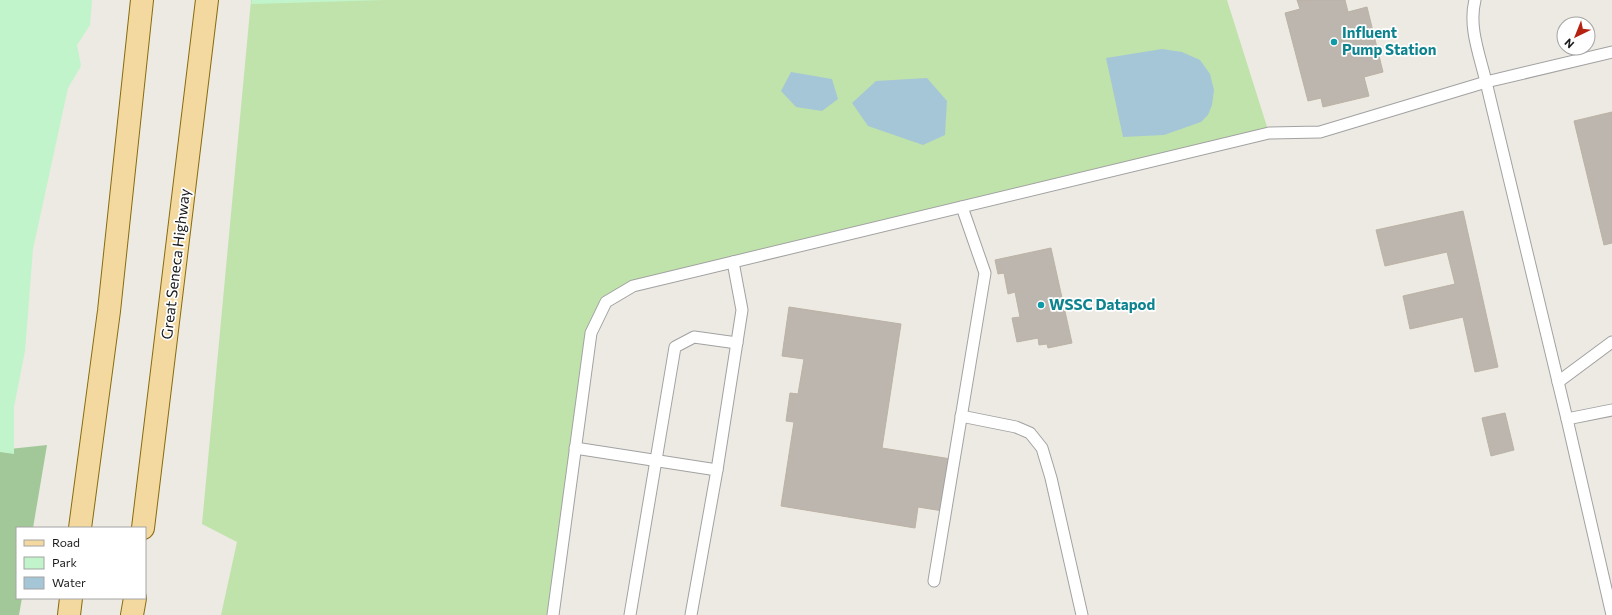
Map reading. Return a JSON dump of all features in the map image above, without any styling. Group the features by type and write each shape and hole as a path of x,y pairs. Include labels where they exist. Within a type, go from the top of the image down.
{"main road":[{"path":"80,527 109,311 142,0"},
{"name":"Great Seneca Highway","path":"143,527 207,0"},
{"path":"69,615 71,599"},
{"path":"132,615 134,599"}],"lane":[{"path":"1475,0 1474,33 1567,419 1612,614"},
{"path":"553,615 574,448 591,333 606,302 633,286 1269,133 1320,132 1486,82 1612,52"},
{"path":"934,581 985,273 962,207"},
{"path":"691,615 717,470 742,310 733,262"},
{"path":"630,615 675,347 694,337 737,343"},
{"path":"1558,382 1612,342"},
{"path":"1567,419 1612,410"},
{"path":"961,416 1016,427 1030,433 1042,448 1051,478 1082,615"},
{"path":"574,448 717,470"}],"green space":[{"path":"0,0 92,0 90,25 77,45 81,66 68,88 33,249 25,351 14,407 14,454 0,452"},
{"path":"251,0 1227,0 1269,133 633,286 606,302 591,333 553,615 221,615 237,542 202,524"},
{"path":"252,0 384,0 251,4"},
{"path":"47,445 33,527 16,527 16,599 22,599 19,615 0,615 0,450"}],"water":[{"path":"1162,49 1182,52 1200,60 1210,74 1214,90 1212,105 1208,115 1201,122 1164,135 1123,137 1106,58"},
{"path":"791,72 832,79 838,99 822,111 796,107 781,91"},
{"path":"927,78 947,101 945,135 923,145 868,126 852,103 876,81"}],"building":[{"name":"Influent Pump Station","path":"1297,0 1345,0 1348,12 1367,7 1383,72 1364,77 1369,96 1323,107 1321,98 1308,101 1285,13 1300,9"},
{"path":"1612,112 1612,243 1604,245 1574,121"},
{"path":"1463,211 1498,367 1475,372 1463,317 1410,329 1403,296 1455,284 1447,252 1385,266 1376,230"},
{"name":"WSSC Datapod","path":"1051,248 1072,343 1048,348 1047,344 1039,345 1038,338 1017,342 1012,318 1020,317 1015,292 1008,294 1004,273 998,274 995,260"},
{"path":"789,307 901,324 882,448 951,459 943,511 918,507 915,528 781,506 794,422 786,421 790,393 798,394 804,359 782,356"},
{"path":"1505,413 1514,450 1491,456 1482,418"}],"place":[{"name":"Influent Pump Station","path":"1334,42"},
{"name":"WSSC Datapod","path":"1041,305"}]}
